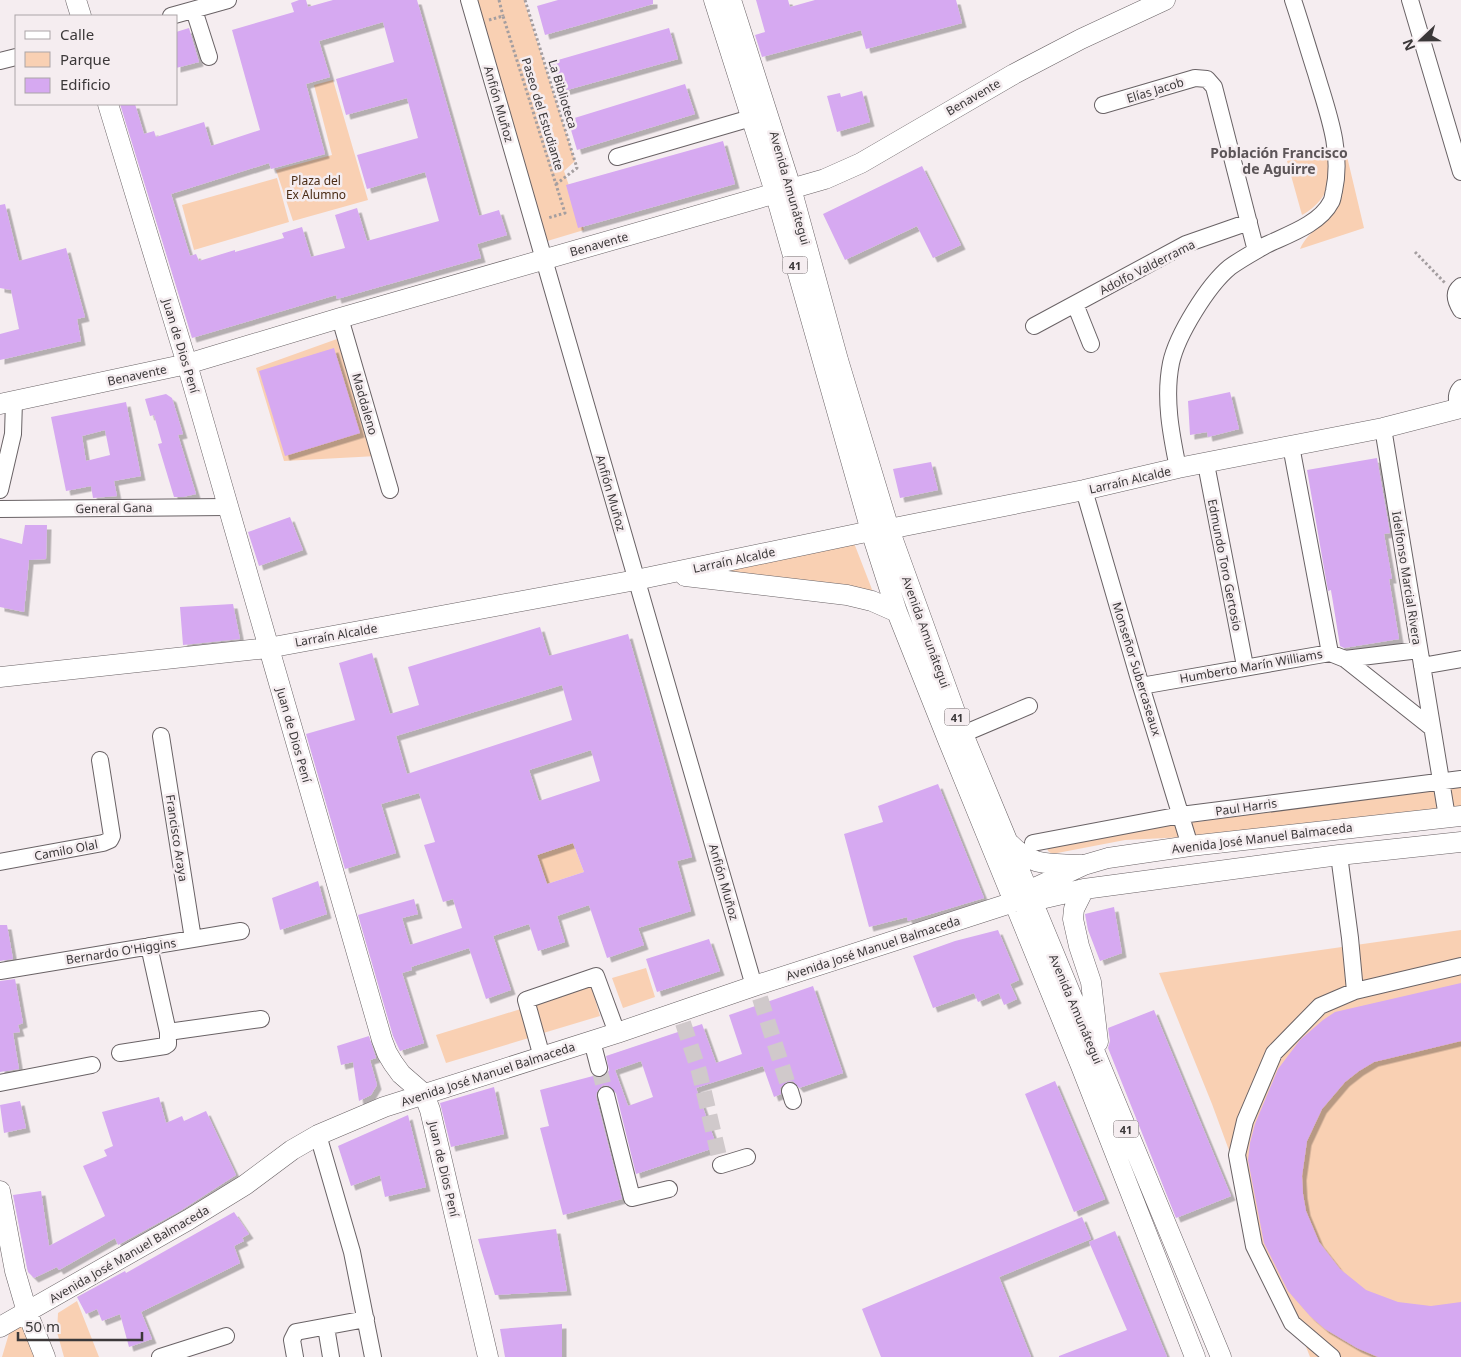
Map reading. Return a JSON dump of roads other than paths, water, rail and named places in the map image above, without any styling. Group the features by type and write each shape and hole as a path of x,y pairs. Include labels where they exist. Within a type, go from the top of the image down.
{"main road":[{"path":"76,0 81,15"},
{"name":"Avenida Amunátegui","path":"714,0 751,118 783,190"},
{"name":"Avenida Amunátegui","path":"731,0 783,190 838,360 898,612 948,740 1025,898 1101,1068 1221,1357"},
{"name":"Benavente","path":"7,403 187,364 340,318 825,179 861,163 1014,74 1143,4 1165,0"},
{"name":"Juan de Dios Pení","path":"108,105 187,364 387,1053 401,1074 424,1094 430,1110 488,1357"},
{"name":"Larraín Alcalde","path":"0,677 268,648 668,574 1084,490 1178,468 1382,428 1460,409"},
{"name":"Avenida Amunátegui","path":"880,530 1008,843 1081,1066 1195,1357"},
{"path":"668,574 847,595 872,601 898,612"},
{"name":"Avenida José Manuel Balmaceda","path":"0,1326 246,1186 292,1150 318,1135 384,1107 617,1033 681,1017 1025,898 1084,865 1108,858 1190,846 1454,816"},
{"name":"Avenida José Manuel Balmaceda","path":"1025,898 1339,856 1461,842"},
{"path":"1008,843 1019,853 1034,862 1084,865"},
{"path":"1084,890 1074,909 1074,919 1091,982 1101,1068"},
{"path":"0,1190 15,1271 27,1312 45,1357"}],"street":[{"path":"175,15 228,0"},
{"name":"Anfión Muñoz","path":"468,0 757,990"},
{"path":"1178,468 1169,425 1171,363 1178,342 1197,308 1215,283 1230,268 1256,251 1300,230 1332,202 1338,162 1333,128 1293,0"},
{"path":"1410,0 1461,172"},
{"path":"194,10 209,57"},
{"path":"0,61 15,57"},
{"name":"Elías Jacob","path":"1103,106 1195,78 1207,79 1214,88 1256,251"},
{"path":"617,157 751,118"},
{"name":"Adolfo Valderrama","path":"1034,326 1186,244 1249,222"},
{"path":"1075,304 1091,344"},
{"name":"Maddaleno","path":"340,318 390,490"},
{"path":"1460,409 1456,399 1457,392 1461,388"},
{"path":"0,490 13,434 7,403"},
{"name":"Idelfonso Marcial Rivera","path":"1382,428 1441,781 1454,816"},
{"path":"1292,446 1337,656 1432,728"},
{"name":"Edmundo Toro Gertosio","path":"1206,464 1245,666"},
{"name":"Monseñor Subercaseaux","path":"1084,490 1190,846"},
{"name":"General Gana","path":"0,509 227,507"},
{"name":"Humberto Marín Williams","path":"1141,686 1245,666 1337,656 1461,659"},
{"path":"963,734 1029,706"},
{"name":"Francisco Araya","path":"161,736 193,939"},
{"name":"Camilo Olal","path":"0,862 103,843 110,840 112,836 100,760"},
{"name":"Paul Harris","path":"1033,843 1181,815 1461,779"},
{"path":"1339,856 1355,991"},
{"name":"Bernardo O'Higgins","path":"0,971 241,931"},
{"path":"120,1054 165,1046 169,1042 149,946"},
{"path":"1332,1357 1292,1323 1254,1246 1237,1155 1245,1121 1274,1053 1320,1006 1355,991 1461,966"},
{"path":"542,1057 526,1000 596,976 617,1033"},
{"path":"168,1032 262,1018"},
{"path":"592,1041 599,1068"},
{"path":"0,1083 92,1064"},
{"path":"606,1095 632,1198 669,1189"},
{"path":"318,1135 352,1252 373,1357"},
{"path":"721,1165 747,1157"},
{"path":"295,1357 292,1340 296,1332 366,1319"},
{"path":"326,1327 331,1357"},
{"path":"160,1357 226,1336"}],"tunnel":[{"path":"760,998 790,1091"},
{"path":"683,1023 699,1071 721,1165"},
{"path":"599,1068 606,1095"}],"district":[{"name":"Población Francisco de Aguirre","path":"1279,160"}],"park label":[{"name":"Plaza del Ex Alumno","path":"316,187"}]}
